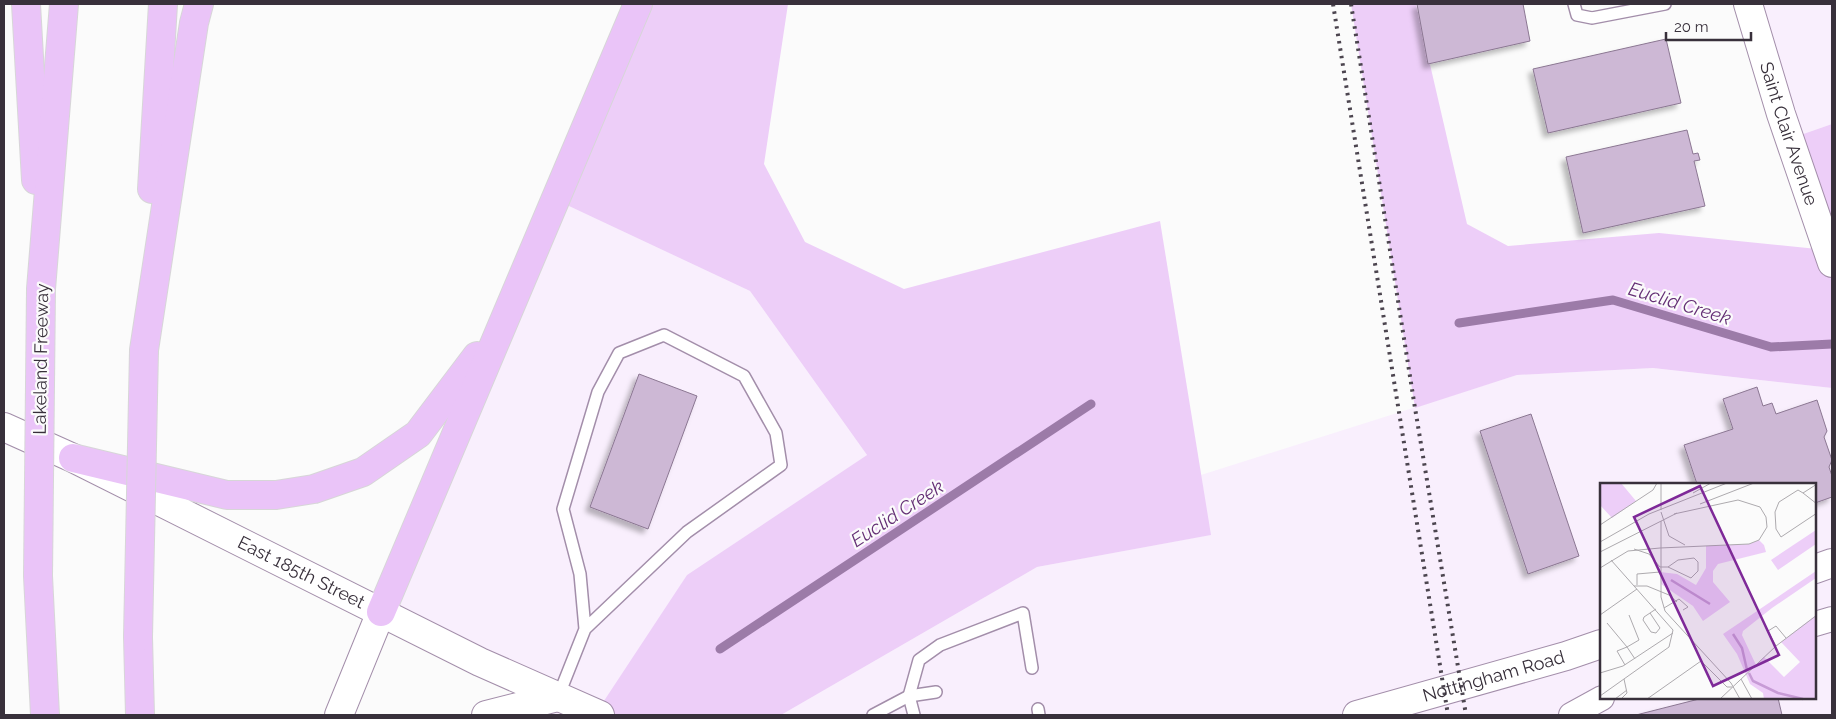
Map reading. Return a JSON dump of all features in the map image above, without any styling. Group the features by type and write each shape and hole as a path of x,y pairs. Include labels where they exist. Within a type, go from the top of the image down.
{"highway":[{"path":"26,4 41,289"},
{"name":"Lakeland Freeway","path":"45,715 38,576 41,289 64,4"},
{"path":"140,715 138,637 144,350 163,4"},
{"path":"144,350 194,23 199,4"},
{"path":"381,612 499,327 638,4"},
{"path":"73,458 227,495 276,495 314,489 364,472 418,434 499,327"}],"street":[{"name":"Saint Clair Avenue","path":"1748,4 1781,114 1832,263"},
{"name":"East 185th Street","path":"4,427 73,458 480,662 597,715"},
{"path":"1816,569 1832,563"},
{"path":"339,715 381,612"},
{"path":"1816,624 1832,619"},
{"name":"Nottingham Road","path":"1357,715 1566,656 1600,644"},
{"path":"486,715 558,697"},
{"path":"1571,715 1600,699"}],"lane":[{"path":"1574,4 1578,15 1592,18 1665,4"},
{"path":"558,697 585,629 687,532 781,465 776,433 744,376 664,335 619,353 598,392 563,509 580,574 585,629"},
{"path":"914,715 909,696 919,660 940,645 1024,612 1032,668"},
{"path":"873,715 909,696 936,692"}],"shaded area":[{"path":"638,4 788,4 764,164 805,242 904,289 1160,221 1211,535 1037,567 781,715 600,715 596,713 687,575 867,455 750,291 554,199"},
{"path":"1351,4 1416,4 1467,224 1508,246 1659,233 1827,250 1789,139 1832,124 1832,388 1653,368 1517,375 1415,408"},
{"path":"1748,4 1832,4 1832,124 1789,139"},
{"path":"554,199 750,291 867,455 687,575 600,715 486,715 557,698 381,612"},
{"path":"1653,368 1832,388 1832,715 781,715 1037,567 1210,535 1201,475 1517,375"}],"building":[{"path":"1417,4 1523,4 1530,41 1428,64"},
{"path":"1666,39 1681,103 1548,133 1533,69"},
{"path":"1687,130 1693,154 1698,153 1700,160 1694,161 1705,206 1583,233 1566,157"},
{"path":"639,374 697,396 648,529 590,507"},
{"path":"1757,387 1763,406 1772,403 1776,414 1817,400 1827,431 1824,437 1832,460 1829,467 1832,476 1832,497 1816,503 1816,483 1697,483 1684,445 1733,429 1723,399"},
{"path":"1531,414 1579,556 1528,574 1480,431"},
{"path":"1699,699 1778,699 1782,715 1636,715"}],"waterway":[{"name":"Euclid Creek","path":"1459,323 1613,300 1771,347 1832,344"},
{"name":"Euclid Creek","path":"720,649 1091,404"}],"railway":[{"path":"1333,4 1448,715"},
{"path":"1351,4 1466,715"}]}
